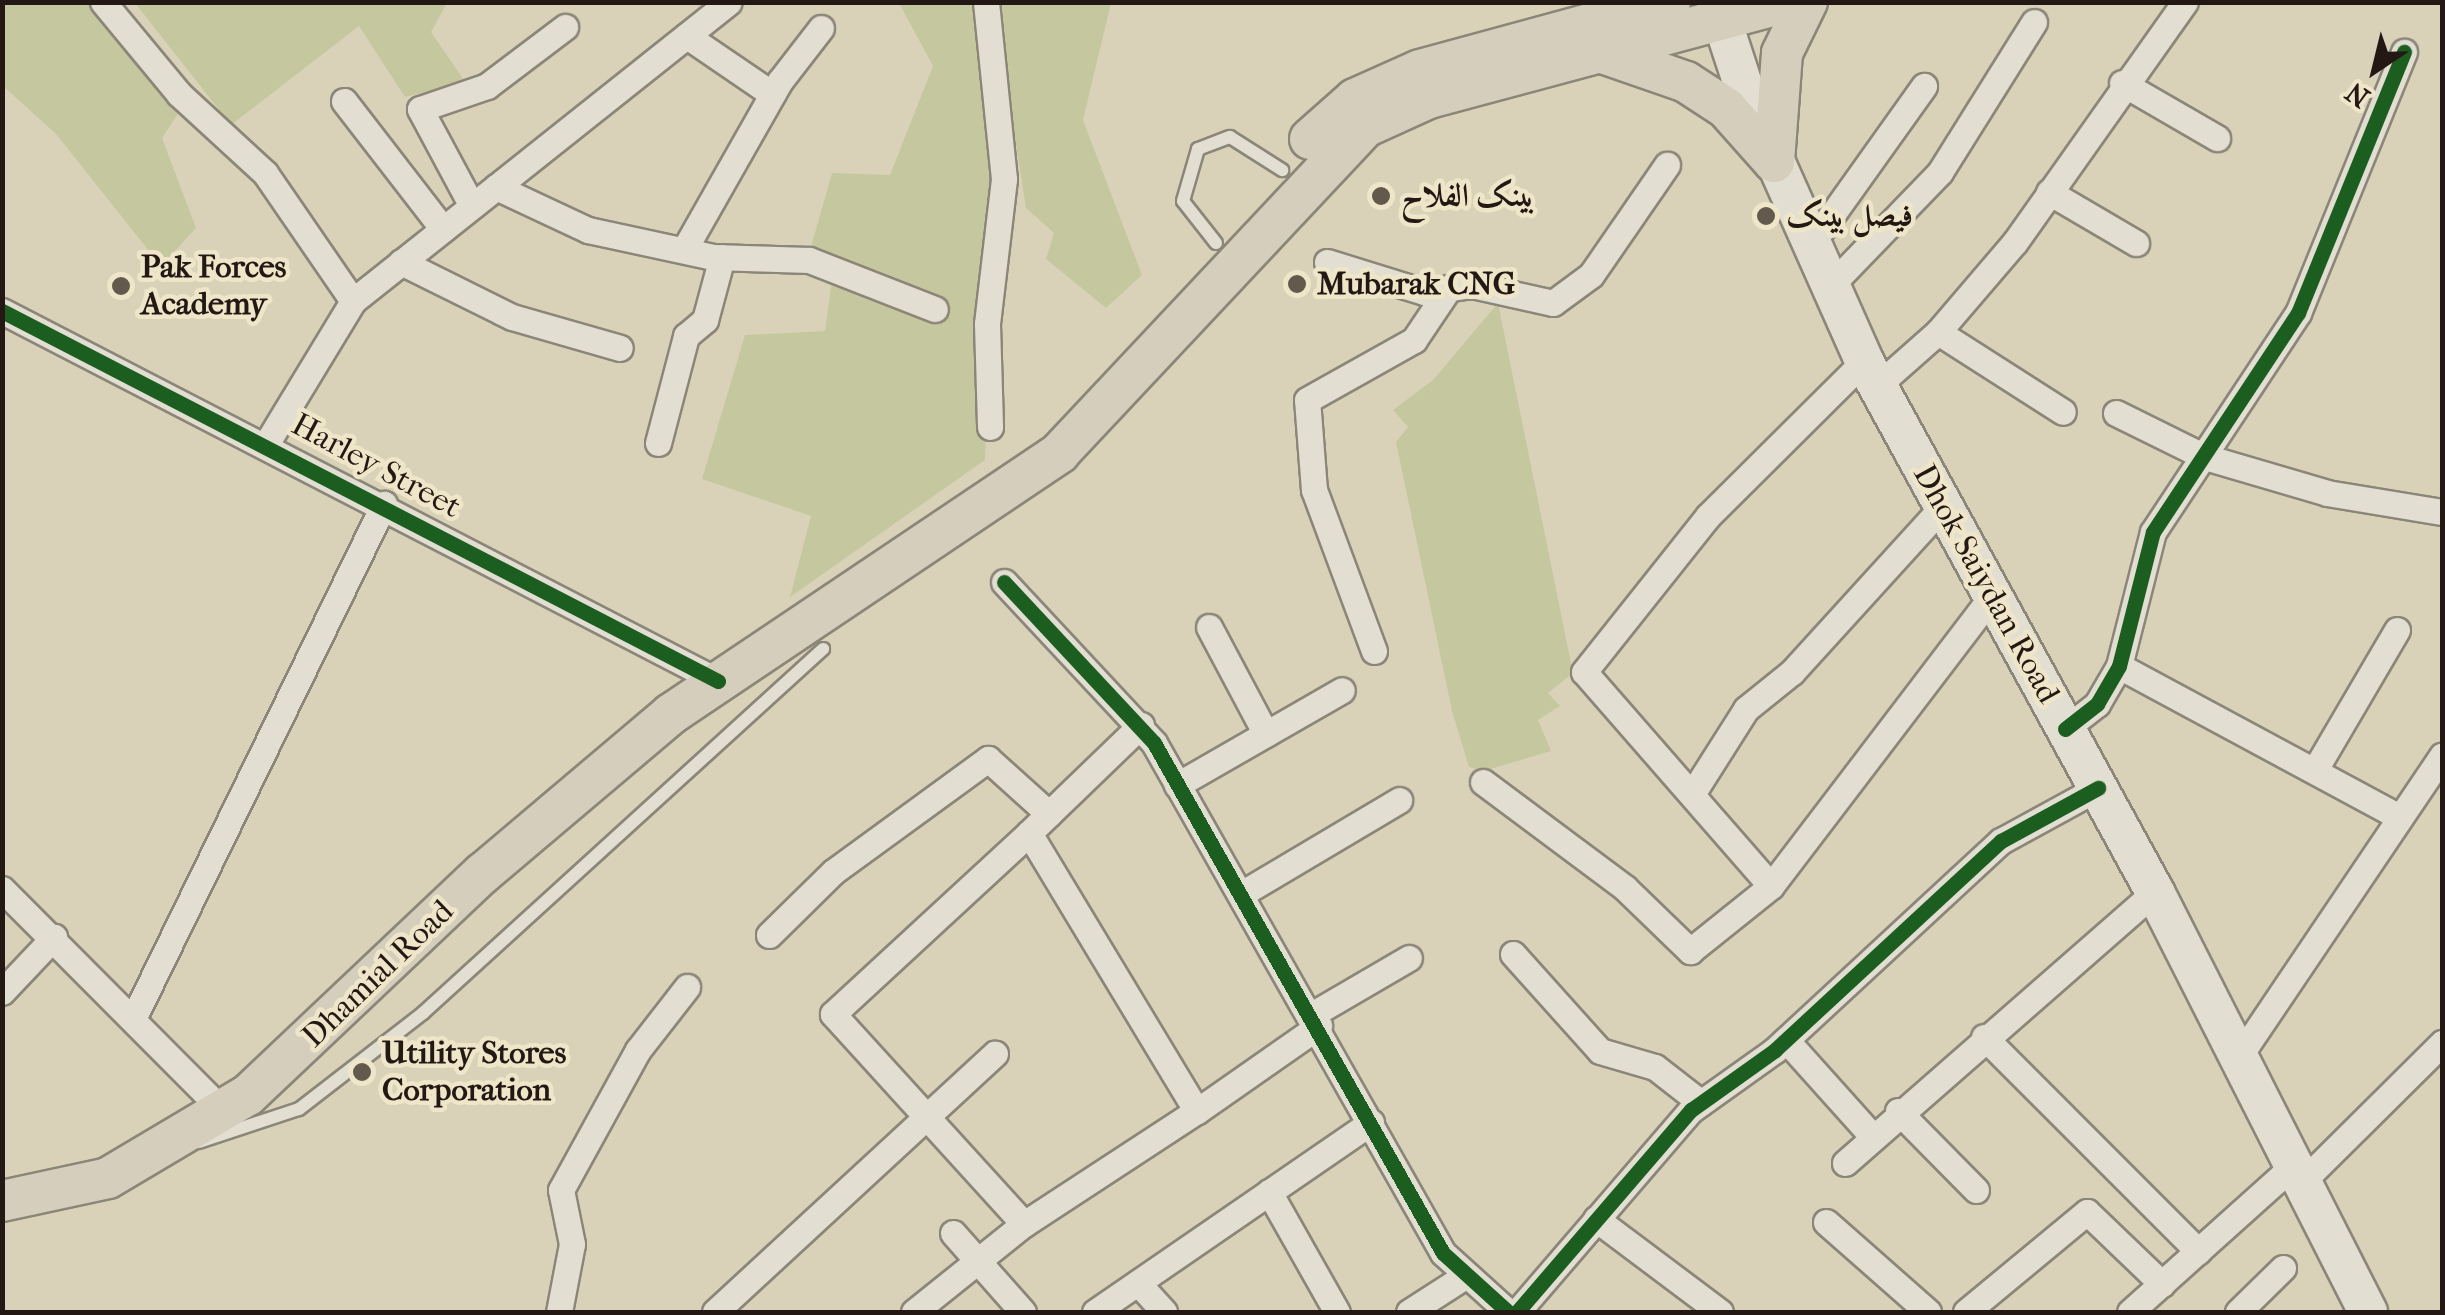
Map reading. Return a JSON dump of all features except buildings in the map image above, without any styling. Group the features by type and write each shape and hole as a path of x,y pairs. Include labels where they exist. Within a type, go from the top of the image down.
{"main road":[{"path":"1584,41 1609,2"},
{"path":"1234,236 1378,120 1584,41 1670,2"},
{"path":"1234,236 1282,170 1330,118 1381,85 1719,11 1786,2"},
{"path":"1774,162 1782,53 1807,2"},
{"name":"Dhok Saiydan Road","path":"1719,11 1774,162 1871,373 2155,892 2368,1312"},
{"path":"1584,41 1696,88 1774,162"},
{"name":"Dhamial Road","path":"2,1200 108,1178 167,1148 223,1111 319,1033 483,873 718,681 1059,453 1234,236"}],"street":[{"path":"103,2 180,94 265,172 353,300"},
{"path":"986,2 1004,179 987,324 990,427"},
{"path":"1771,886 1694,791 1584,672 1708,516 1871,373 1938,332 2049,192 2122,83 2185,2"},
{"path":"268,440 353,300 726,3"},
{"path":"1830,286 1940,172 2034,22"},
{"path":"472,206 420,109 487,86 565,27"},
{"path":"684,250 772,94 821,28"},
{"path":"687,36 772,94"},
{"path":"2066,730 2096,704 2120,666 2131,590 2153,532 2298,313 2404,52"},
{"path":"2122,83 2217,138"},
{"path":"1812,243 1924,86"},
{"path":"344,101 443,229"},
{"path":"1327,262 1424,292 1449,288 1553,303 1571,297 1666,165"},
{"path":"496,187 588,230 722,257 826,264 935,309"},
{"path":"2049,192 2136,243"},
{"path":"658,443 686,336 705,320 722,257"},
{"path":"401,262 512,317 620,348"},
{"path":"1374,650 1314,490 1307,400 1414,340 1449,288"},
{"name":"Harley Street","path":"6,321 268,440 718,681"},
{"path":"1938,332 2063,412"},
{"path":"2116,412 2205,456 2327,494 2442,512"},
{"path":"134,1017 384,504"},
{"path":"1694,791 1746,709 1792,672 1944,504"},
{"path":"1004,582 1140,725 1316,1020 1443,1254 1465,1276 1523,1310 1596,1218 1701,1103 1786,1040 2001,841 2098,788"},
{"path":"1482,782 1625,888 1684,950 1771,886 1994,593"},
{"path":"1209,628 1266,734"},
{"path":"2316,768 2397,630"},
{"path":"2120,666 2316,768 2400,818"},
{"path":"1177,785 1342,690"},
{"path":"1024,1224 833,1014 1140,725"},
{"path":"2238,1058 2442,755"},
{"path":"769,934 832,872 988,759 1049,814"},
{"path":"1241,894 1399,800"},
{"path":"1029,833 1197,1111"},
{"path":"2,890 54,936 223,1111"},
{"path":"1845,1163 1898,1111 2155,892"},
{"path":"2,992 54,936"},
{"path":"1513,954 1600,1051 1655,1067 1701,1103"},
{"path":"914,1312 1024,1224 1197,1111 1316,1020 1409,958"},
{"path":"559,1312 572,1244 561,1190 638,1050 687,988"},
{"path":"1984,1037 2198,1251"},
{"path":"1786,1040 1872,1136"},
{"path":"2130,1312 2198,1251 2297,1174 2442,1043"},
{"path":"715,1312 995,1054"},
{"path":"1898,1111 1976,1190"},
{"path":"1095,1312 1372,1122"},
{"path":"1269,1192 1337,1312"},
{"path":"1966,1312 2087,1212 2162,1284"},
{"path":"1596,1218 1720,1312"},
{"path":"1826,1222 1928,1312"},
{"path":"953,1233 1023,1312"},
{"path":"2238,1312 2283,1268"},
{"path":"1409,1312 1465,1276"},
{"path":"1138,1283 1164,1312"}],"lane":[{"path":"1234,236 1183,201 1198,150 1230,136 1282,170"},
{"path":"167,1148 299,1109 423,1013 823,649"}],"green space":[{"path":"3,3 98,3 183,106 162,138 196,228 161,266 56,134 3,86"},
{"path":"135,3 447,3 431,32 466,83 405,97 359,26 231,125"},
{"path":"899,3 979,3 994,167 985,460 790,597 811,516 702,479 745,335 825,331 833,272 810,250 832,173 890,175 933,66"},
{"path":"994,3 1111,3 1083,120 1142,275 1106,308 1046,259 1054,233 1026,208"},
{"path":"1498,303 1573,673 1548,693 1560,706 1538,720 1551,751 1484,771 1469,767 1452,711 1396,442 1408,427 1393,410 1433,380"}],"cycle path":[{"path":"2065,729 2097,704 2119,666 2153,532 2298,313 2404,52"},
{"path":"2,311 718,681"},
{"path":"1004,582 1154,743 1443,1253 1508,1312"},
{"path":"1517,1312 1691,1110 1775,1050 2001,841 2098,788"}],"place":[{"name":"بینک الفلاح","path":"1381,196"},
{"name":"فیصل بینک","path":"1766,216"},
{"name":"Mubarak CNG","path":"1297,284"},
{"name":"Pak Forces Academy","path":"121,286"},
{"name":"Utility Stores Corporation","path":"362,1072"}]}
